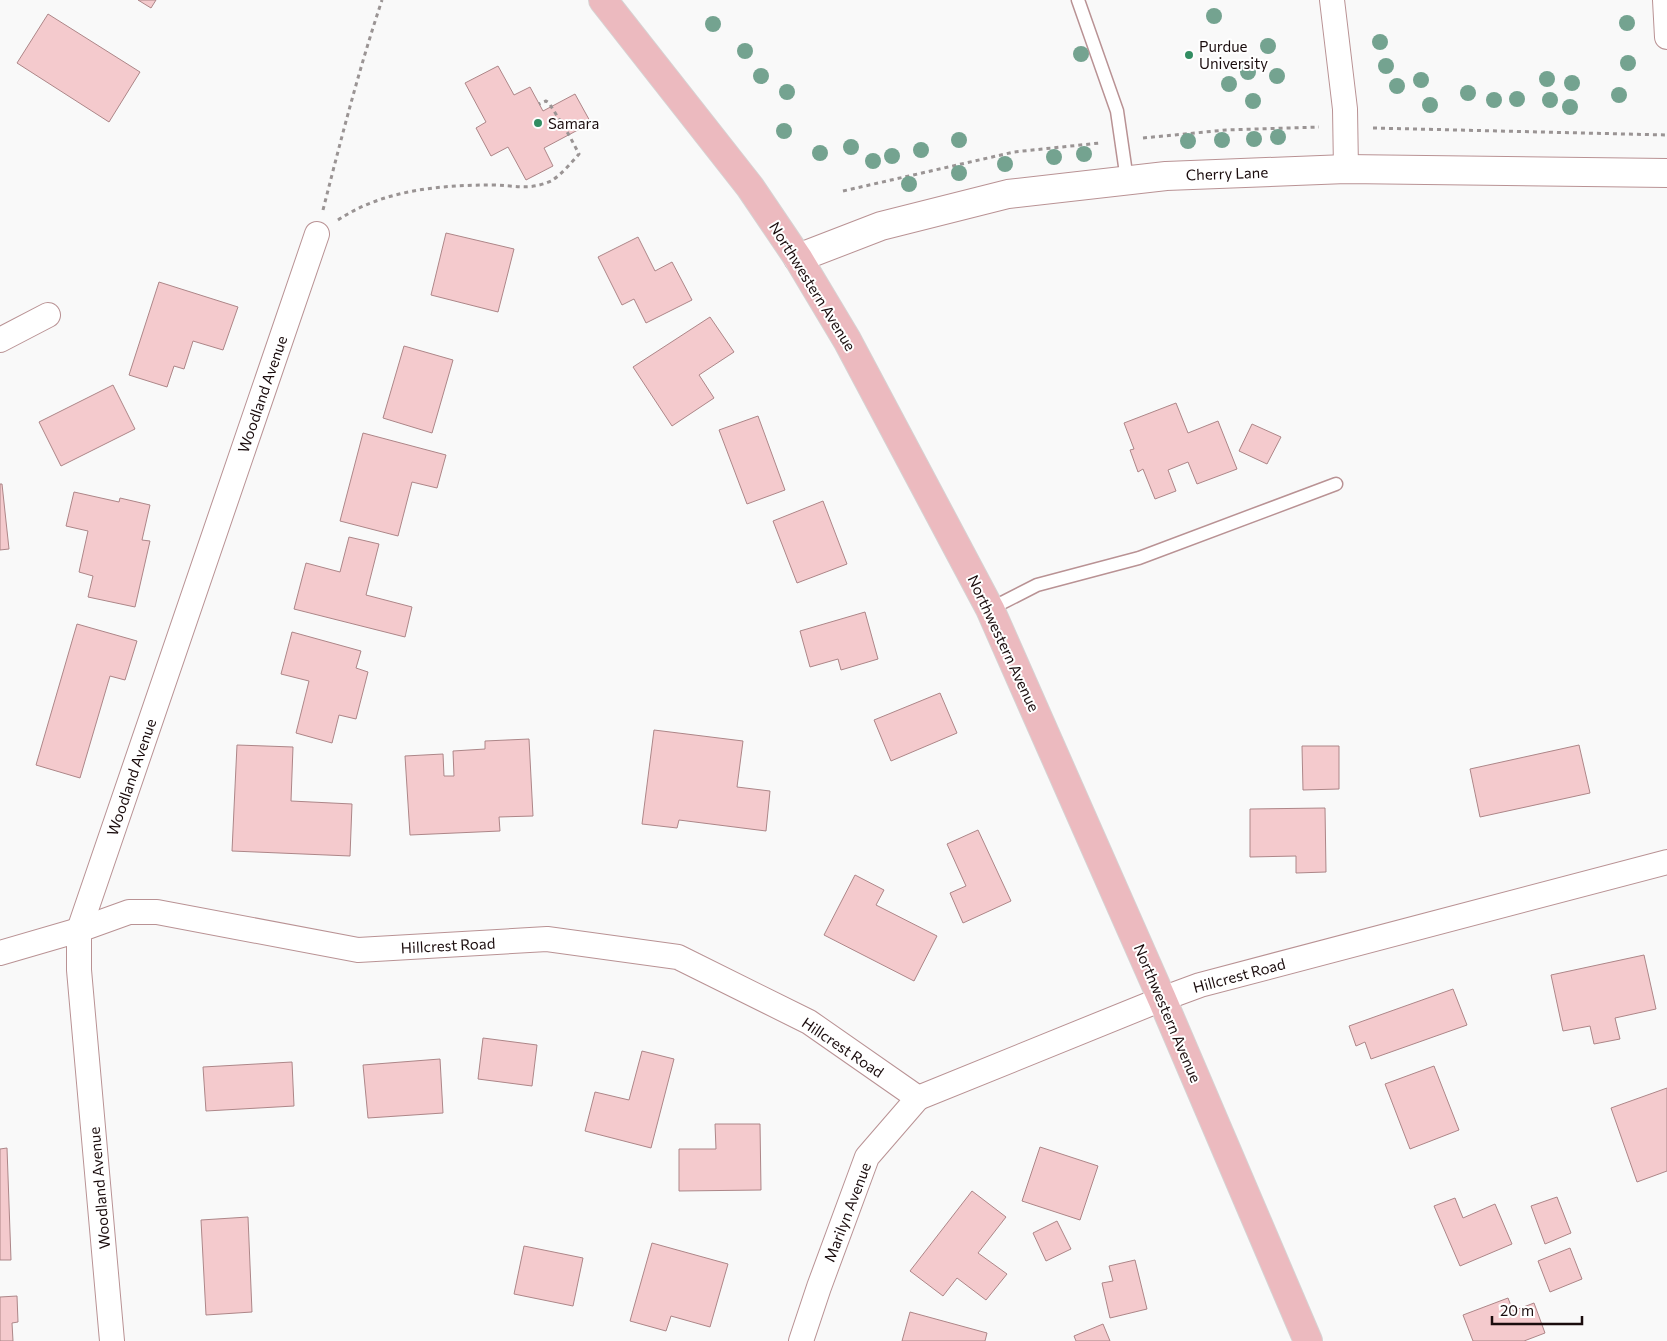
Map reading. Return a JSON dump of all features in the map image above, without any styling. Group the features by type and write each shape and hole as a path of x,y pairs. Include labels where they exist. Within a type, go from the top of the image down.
{"main road":[{"name":"Northwestern Avenue","path":"603,0 750,186 798,258 848,340 990,609 1162,999 1308,1341"}],"street":[{"path":"1332,0 1345,109 1346,169"},
{"path":"1665,0 1667,37"},
{"name":"Cherry Lane","path":"798,258 882,226 1008,194 1166,176 1346,169 1667,173"},
{"name":"Woodland Avenue","path":"112,1341 79,970 79,930 317,234"},
{"path":"0,340 48,315"},
{"name":"Hillcrest Road","path":"0,953 79,930 128,912 157,912 358,950 547,939 678,956 810,1022 918,1098 1200,985 1667,862"},
{"name":"Marilyn Avenue","path":"801,1341 867,1157 918,1098"}],"lane":[{"path":"1078,0 1116,111 1126,180"},
{"path":"990,609 1038,585 1139,558 1336,484"}],"path":[{"path":"317,234 344,125 366,46 382,0"},
{"path":"317,234 350,212 387,196 430,187 492,185 530,188 553,180 579,154 549,103 546,101 539,104"}],"building":[{"path":"138,0 156,0 151,8"},
{"path":"48,14 140,72 109,122 17,63"},
{"name":"Samara","path":"498,66 514,95 530,87 543,111 575,94 591,123 544,148 553,166 526,180 508,147 491,156 476,128 486,122 465,83"},
{"path":"446,233 514,249 498,312 431,295"},
{"path":"638,237 655,271 672,262 692,300 646,323 634,299 622,305 598,257"},
{"path":"159,282 238,307 223,350 193,341 184,369 174,366 167,387 129,375"},
{"path":"710,317 734,352 699,375 714,398 672,426 633,367"},
{"path":"404,346 453,360 432,433 383,418"},
{"path":"113,385 135,429 61,466 39,422"},
{"path":"1176,403 1188,433 1218,421 1237,469 1197,484 1188,462 1168,470 1176,491 1155,499 1143,469 1138,472 1130,450 1134,449 1124,423"},
{"path":"758,416 785,490 747,504 719,430"},
{"path":"1252,424 1281,437 1267,464 1239,451"},
{"path":"363,433 446,455 437,488 412,482 398,536 340,521"},
{"path":"0,484 2,484 9,549 0,550"},
{"path":"74,492 119,502 120,498 150,505 142,540 150,541 135,607 88,597 93,576 79,572 88,531 66,526"},
{"path":"823,501 847,564 797,583 773,521"},
{"path":"349,537 379,544 366,595 412,607 405,637 294,609 306,563 340,572"},
{"path":"865,612 878,659 841,670 838,659 810,667 800,631"},
{"path":"77,624 137,641 125,680 110,676 80,778 36,765"},
{"path":"292,632 361,651 356,668 368,672 356,719 339,715 332,743 296,733 309,681 281,674"},
{"path":"940,693 957,733 891,761 874,720"},
{"path":"654,730 743,741 737,787 770,791 766,831 679,820 677,828 642,824"},
{"path":"529,739 533,816 499,817 500,831 410,835 405,756 443,754 444,776 454,776 453,751 485,749 485,741"},
{"path":"237,745 293,747 291,801 352,804 350,856 232,851"},
{"path":"1579,745 1590,793 1480,817 1470,769"},
{"path":"1302,746 1339,746 1339,789 1303,790"},
{"path":"1325,808 1326,872 1296,873 1296,856 1250,857 1250,809"},
{"path":"978,830 1011,901 963,923 950,893 966,886 947,844"},
{"path":"855,875 884,890 876,905 937,936 914,981 824,935"},
{"path":"1644,955 1656,1009 1615,1018 1620,1039 1594,1044 1590,1026 1563,1031 1551,975"},
{"path":"1453,989 1467,1025 1371,1059 1365,1042 1356,1046 1349,1026"},
{"path":"483,1038 537,1045 532,1086 478,1079"},
{"path":"642,1051 674,1059 651,1148 585,1131 595,1092 629,1100"},
{"path":"440,1059 443,1113 368,1118 363,1065"},
{"path":"292,1062 294,1106 206,1111 203,1067"},
{"path":"1434,1066 1459,1130 1410,1149 1385,1084"},
{"path":"1667,1088 1667,1171 1637,1182 1611,1108"},
{"path":"715,1124 760,1124 761,1190 679,1191 679,1149 716,1149"},
{"path":"1040,1147 1098,1166 1080,1220 1022,1201"},
{"path":"7,1148 11,1260 0,1260 0,1149"},
{"path":"972,1191 1006,1217 978,1253 1007,1274 986,1300 957,1278 943,1296 910,1271"},
{"path":"1557,1197 1571,1233 1545,1244 1531,1206"},
{"path":"1455,1198 1463,1218 1495,1204 1512,1244 1460,1266 1434,1206"},
{"path":"248,1217 252,1312 206,1315 201,1220"},
{"path":"1057,1221 1071,1249 1046,1261 1033,1233"},
{"path":"652,1243 728,1264 710,1327 671,1316 666,1331 630,1321"},
{"path":"524,1246 583,1258 573,1306 514,1294"},
{"path":"1570,1248 1582,1279 1550,1292 1538,1261"},
{"path":"1135,1260 1147,1309 1110,1318 1102,1283 1113,1281 1109,1266"},
{"path":"17,1296 18,1322 12,1323 13,1341 0,1341 0,1297"},
{"path":"1508,1298 1513,1311 1534,1303 1545,1333 1524,1341 1473,1341 1463,1315"},
{"path":"910,1312 987,1333 985,1341 902,1341"},
{"path":"1103,1324 1110,1341 1076,1341 1074,1336"}],"place":[{"name":"Purdue University","path":"1189,55"},
{"name":"Samara","path":"538,123"}]}
